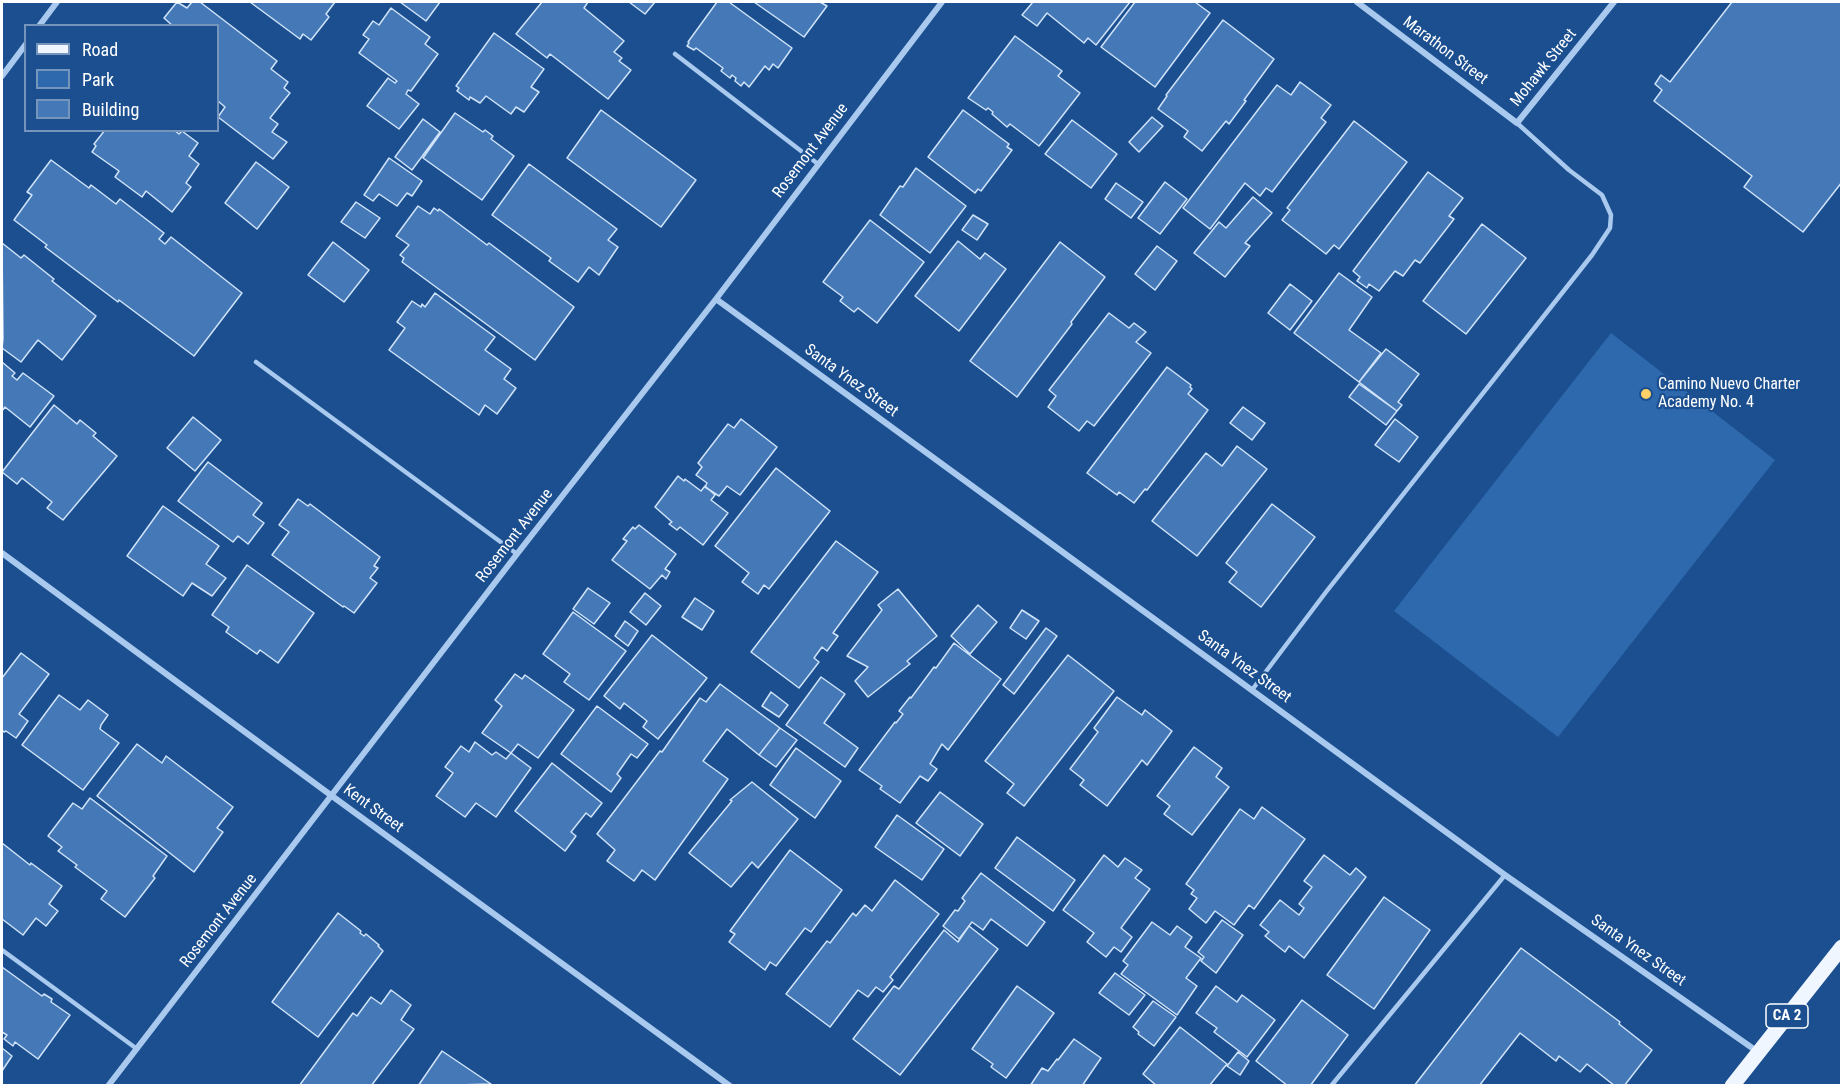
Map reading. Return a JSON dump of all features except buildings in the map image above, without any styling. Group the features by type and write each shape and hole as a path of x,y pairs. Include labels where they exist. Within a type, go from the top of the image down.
{"main road":[{"name":"CA 2","path":"1732,1086 1842,947"}],"street":[{"path":"40,24 57,2"},
{"name":"Rosemont Avenue","path":"108,1086 716,299 942,2"},
{"name":"Marathon Street","path":"1357,2 1517,123"},
{"name":"Mohawk Street","path":"1517,123 1614,2"},
{"path":"2,76 24,47"},
{"name":"Santa Ynez Street","path":"716,299 1505,875 1759,1052"},
{"name":"Kent Street","path":"2,553 730,1086"}],"lane":[{"path":"675,54 818,164"},
{"path":"1252,690 1592,255 1610,228 1611,215 1602,195 1569,170 1517,123"},
{"path":"256,362 517,554"},
{"path":"1331,1086 1505,875"},
{"path":"2,950 137,1049"}],"green space":[{"path":"1611,333 1775,460 1558,737 1394,611"}],"place":[{"name":"Camino Nuevo Charter Academy No. 4","path":"1646,394"}]}
